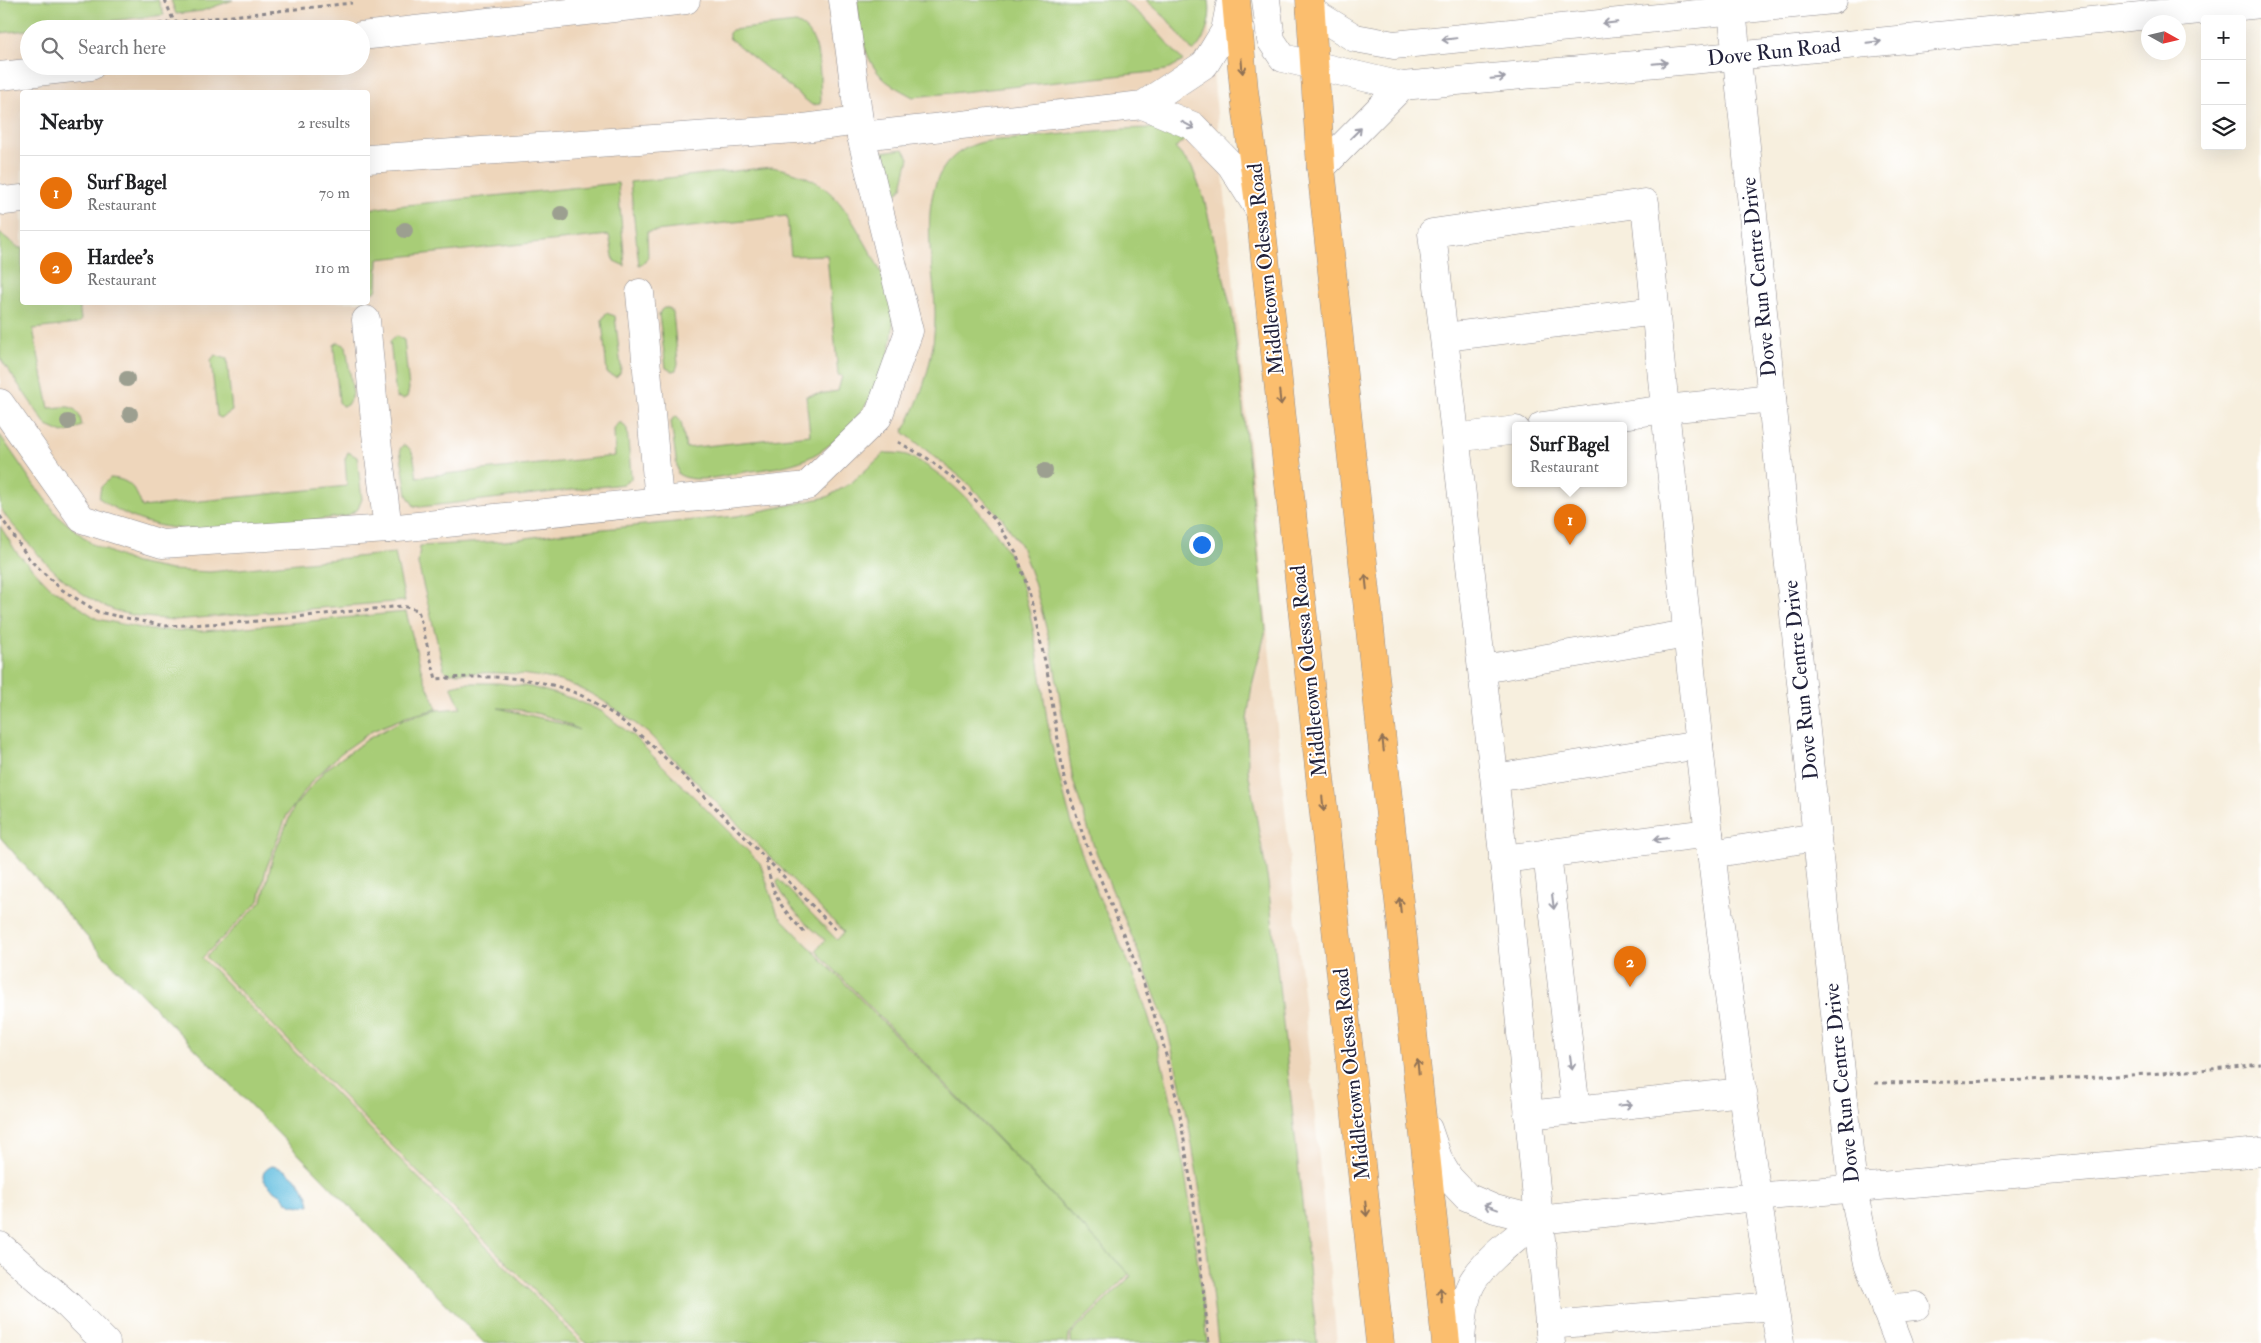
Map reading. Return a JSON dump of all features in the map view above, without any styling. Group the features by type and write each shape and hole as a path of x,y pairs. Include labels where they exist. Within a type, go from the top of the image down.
{"main road":[{"name":"Middletown Odessa Road","path":"1236,0 1244,90 1260,211 1380,1343"},
{"path":"1310,6 1321,168 1446,1343"}],"street":[{"path":"370,35 686,0"},
{"path":"0,403 82,519 162,544 388,529 807,486 878,417 909,331 860,129 843,0"},
{"path":"1143,105 1205,64 1225,31 1231,0"},
{"name":"Dove Run Road","path":"1266,0 1271,40 1283,58 1402,86 1735,56 2261,4"},
{"path":"1310,6 1355,38 1394,45 1833,0"},
{"name":"Dove Run Centre Drive","path":"1732,10 1735,56 1853,1189 1868,1263 1899,1343"},
{"path":"0,76 20,74"},
{"path":"1321,168 1402,86"},
{"path":"370,159 796,129 860,129 1143,105 1193,126 1231,165 1260,211"},
{"path":"0,198 4,201 20,199"},
{"path":"1774,1306 1550,1334 1504,859 1432,233 1645,203 1687,634 1710,843 1756,1197 1774,1306 1780,1343"},
{"path":"640,293 659,501"},
{"path":"1444,337 1656,311"},
{"path":"366,320 376,433 388,529"},
{"path":"1571,422 1666,409 1772,398"},
{"path":"1456,438 1512,431"},
{"path":"1482,670 1687,634"},
{"path":"1495,778 1699,745"},
{"path":"1504,859 1547,854 1816,837"},
{"path":"1547,854 1576,1110"},
{"path":"1528,1115 1743,1092"},
{"path":"1423,1116 1440,1161 1449,1178 1466,1197 1495,1209 1538,1220 1756,1197 2261,1152"},
{"path":"1461,1343 1462,1324 1469,1288 1488,1262 1538,1220"},
{"path":"0,1246 69,1306 106,1343"},
{"path":"1885,1309 1916,1306"}],"path":[{"path":"166,0 173,20"},
{"path":"192,20 356,2"},
{"path":"895,441 927,458 960,484 995,520 1018,560 1029,592 1047,670 1064,778 1086,844 1144,984 1162,1040 1179,1110 1194,1203 1209,1343"},
{"path":"0,516 30,560 61,589 98,612 165,626 248,622 402,606 418,610 436,679 510,678 540,683 576,694 604,708 638,734 673,766 837,931"},
{"path":"766,858 771,883 780,906 804,932"},
{"path":"1842,1083 2011,1081 2177,1073 2261,1064"}],"shaded area":[{"path":"0,0 1206,0 1337,1343 484,1343 103,955 0,837"}],"green space":[{"path":"0,0 158,0 164,15 118,20 20,20 20,31 0,33"},
{"path":"171,0 233,0 202,11 176,14"},
{"path":"857,0 1122,0 1146,19 1183,61 1166,70 1153,72 913,97 886,81 872,63 867,54 859,22"},
{"path":"1146,0 1209,0 1210,14 1205,35 1193,52 1167,19"},
{"path":"796,23 805,28 811,36 818,55 820,104 812,105 729,38 729,33 732,30"},
{"path":"1156,128 1176,133 1185,140 1175,148 1192,167 1204,199 1232,312 1266,630 1252,685 1247,720 1248,770 1268,882 1317,1343 1218,1343 1201,1198 1186,1109 1166,1024 1094,847 1073,780 1051,646 1034,582 1021,546 1002,518 962,478 903,432 922,390 930,362 935,317 930,219 933,195 940,174 954,156 976,144 987,141 1106,130"},
{"path":"904,149 909,158 902,187 895,196 885,194 873,153"},
{"path":"772,167 804,176 816,182 827,190 846,211 886,283 892,303 893,333 888,355 871,397 858,416 843,433 826,447 808,458 785,466 710,478 693,479 685,477 678,474 671,422 677,416 681,422 686,448 810,435 806,396 838,391 842,376 838,375 827,255 791,256 787,216 647,232 648,257 644,263 639,265 630,182"},
{"path":"618,183 625,266 614,261 609,235 378,259 377,288 375,292 370,293 370,209"},
{"path":"0,233 20,248 20,305 79,305 81,320 77,324 33,329 49,408 67,407 75,409 82,426 63,433 47,426 0,358"},
{"path":"664,308 669,308 673,313 678,364 676,370 672,371 666,368 659,315"},
{"path":"606,313 615,316 621,367 620,373 616,377 607,373 602,320"},
{"path":"396,336 404,340 409,389 407,397 403,399 396,397 390,341"},
{"path":"338,342 346,346 353,394 347,405 342,406 339,402 334,349 334,345"},
{"path":"215,355 227,359 232,411 221,418 217,416 211,360"},
{"path":"618,423 622,423 627,429 631,479 624,484 420,507 414,506 407,495 400,449 403,445 410,449 412,453 417,477 615,456 614,429"},
{"path":"0,435 58,516 92,544 135,563 171,570 210,572 395,553 405,601 174,620 131,615 117,611 90,598 64,580 31,547 3,512 0,504"},
{"path":"348,452 357,457 362,499 358,509 347,516 219,529 178,528 139,520 119,511 99,498 101,487 110,478 123,480 131,486 135,490 142,507 347,486 345,459"},
{"path":"885,453 909,456 934,471 959,491 992,527 1011,559 1020,580 1037,650 1052,746 1070,818 1091,879 1141,994 1166,1079 1176,1123 1191,1211 1207,1343 1071,1343 1071,1334 1131,1276 816,951 825,940 804,921 786,900 777,883 778,879 837,940 844,932 648,733 605,702 577,687 545,678 496,673 447,673 444,669 418,564 420,546 505,541 562,533 737,516 827,497 851,483"},
{"path":"0,526 17,553 50,587 97,619 151,630 204,631 406,612 423,676 437,709 406,717 372,731 341,753 312,781 287,815 266,869 259,901 202,958 581,1343 484,1343 103,955 0,837"},
{"path":"465,683 498,683 531,687 574,699 601,711 633,736 760,863 778,915 1129,1274 1069,1334 1068,1343 586,1343 206,957 262,901 273,857 294,807 325,770 368,739 405,719 437,710 461,708 451,686","holes":["498,708 550,717 579,730 554,721"]}],"water":[{"path":"272,1166 285,1171 297,1180 306,1192 310,1205 298,1206 290,1204 265,1182 263,1174"}],"place":[{"name":"Surf Bagel","path":"1570,545"},
{"name":"Hardee's","path":"1630,987"}]}
